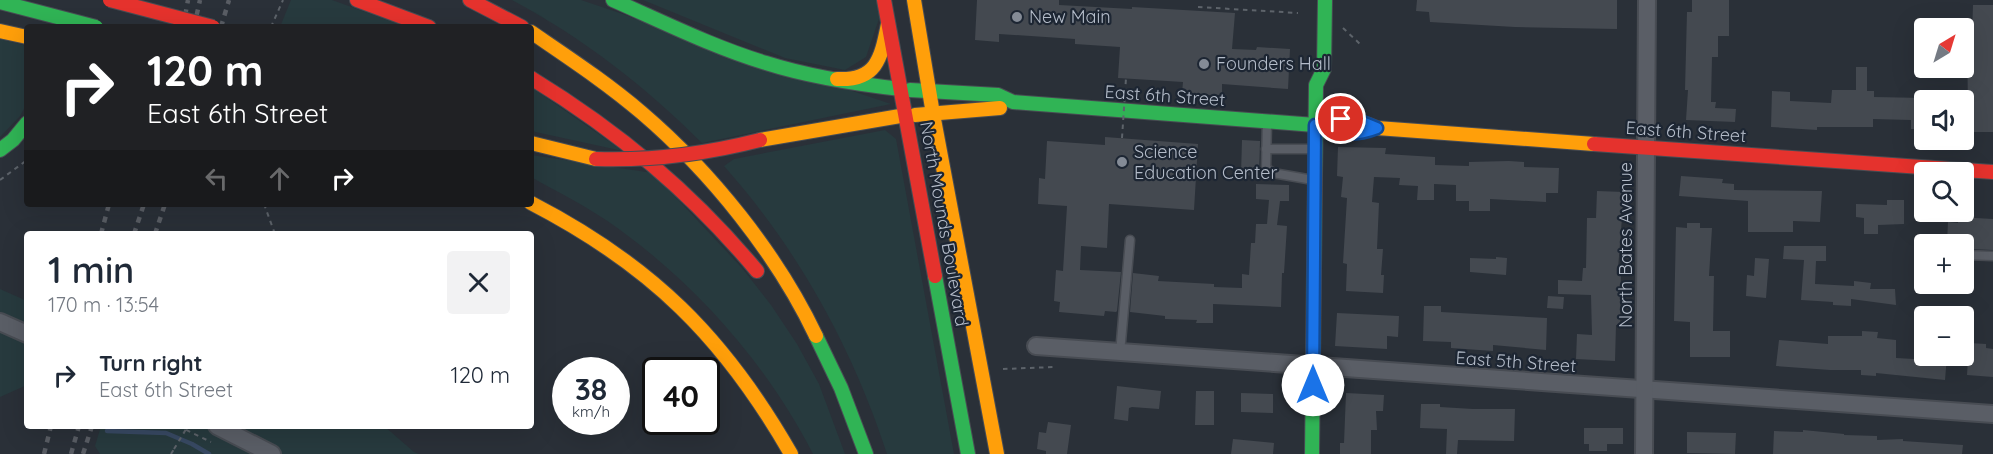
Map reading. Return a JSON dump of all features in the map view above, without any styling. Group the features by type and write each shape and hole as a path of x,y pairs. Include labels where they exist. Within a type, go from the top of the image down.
{"main road":[{"path":"59,24 64,0"},
{"path":"110,0 202,24"},
{"path":"357,0 421,24"},
{"path":"470,0 516,24"},
{"path":"612,0 741,54 766,63 831,79 858,79 870,71 884,44 888,24"},
{"name":"North Mounds Boulevard","path":"884,0 968,454"},
{"name":"North Mounds Boulevard","path":"914,0 933,114 997,454"},
{"path":"1312,454 1316,85 1323,72 1325,0"},
{"path":"0,2 84,24"},
{"path":"0,31 24,35"},
{"path":"534,34 584,66 664,132 711,180 758,238 796,296 827,355 866,454"},
{"path":"1308,70 1310,78 1316,85"},
{"name":"East 6th Street","path":"831,79 901,89 998,95 1013,102 1315,125 1326,120 1341,119 1360,121 1377,128 1993,172"},
{"path":"534,80 609,128 670,177 717,225 766,283"},
{"name":"East 6th Street","path":"534,144 596,159 649,161 706,153 760,140 811,133 868,120 906,115 991,110 1013,102"},
{"path":"0,150 13,140 24,127"},
{"path":"534,204 561,218 608,248 644,275 685,311 708,335 749,386 791,454"},
{"path":"791,318 843,392"}],"street":[{"name":"North Bates Avenue","path":"1644,454 1647,0"},
{"path":"0,322 24,333"},
{"name":"East 5th Street","path":"1036,346 1993,414"},
{"path":"223,429 272,454"}],"lane":[{"path":"1267,122 1266,168 1273,174 1315,181"},
{"path":"1266,149 1315,150"},
{"path":"1120,353 1130,240"},
{"path":"1974,255 1993,255"}],"path":[{"path":"272,24 283,0"},
{"path":"1198,7 1204,5 1298,13"},
{"path":"1343,28 1360,44"},
{"path":"1122,138 1126,78"},
{"path":"0,180 24,162"},
{"path":"265,207 274,231"},
{"path":"1003,369 1053,367"},
{"path":"184,429 217,445"},
{"path":"171,454 186,429"}],"green space":[{"path":"291,0 332,0 399,24 281,24"},
{"path":"512,0 581,0 891,104 702,143 612,64 564,30"},
{"path":"643,0 877,0 880,16 866,57 845,70 785,58"},
{"path":"0,39 24,45 24,109 0,137"},
{"path":"534,89 623,151 534,132"},
{"path":"885,130 896,139 954,454 887,454 858,376 820,302 776,231 724,166 734,159"},
{"path":"534,155 653,173 742,268 771,305 797,344 819,384 845,454 813,454 773,387 750,355 697,296 638,243 578,203 534,179"},
{"path":"0,289 24,300 24,386 0,397"},
{"path":"100,429 213,429 259,454 100,454 95,446"},
{"path":"242,429 387,429 419,454 272,454 234,435"}],"building":[{"name":"Founders Hall","path":"977,0 1059,0 1059,5 1235,13 1232,49 1256,50 1257,47 1290,49 1288,89 1222,84 1222,96 1182,93 1183,82 1118,78 1120,47 1075,44 1075,39 999,34 999,42 975,40"},
{"path":"1417,0 1617,0 1617,29 1515,27 1430,22 1429,12 1416,11"},
{"path":"1692,0 1729,0 1729,36 1718,36 1718,57 1712,57 1711,102 1716,102 1715,108 1736,109 1735,122 1686,120 1687,12 1692,12"},
{"path":"1973,5 1993,5 1993,132 1974,132 1974,90 1968,90 1968,78 1974,78"},
{"path":"1856,67 1867,67 1867,91 1874,91 1874,97 1914,98 1914,129 1911,129 1911,120 1873,119 1873,127 1817,127 1817,130 1771,127 1772,91 1790,92 1790,101 1831,103 1832,90 1856,90"},
{"name":"Science Education Center","path":"1105,137 1198,144 1194,210 1109,204 1107,248 1081,246 1080,270 1121,272 1117,311 1105,311 1104,316 1059,312 1060,302 1054,301 1056,270 1063,271 1067,206 1038,204 1039,178 1045,179 1047,141 1105,145"},
{"path":"1242,140 1260,141 1259,176 1241,175"},
{"path":"1338,147 1386,148 1385,154 1435,157 1435,165 1469,166 1469,162 1509,161 1524,162 1524,167 1559,168 1558,193 1546,193 1546,202 1490,199 1490,211 1469,211 1469,201 1456,201 1456,185 1434,184 1434,200 1417,200 1418,186 1399,185 1400,178 1374,177 1372,202 1379,203 1377,249 1383,249 1381,275 1384,275 1383,293 1346,291 1347,264 1343,263 1347,198 1341,197 1343,177 1337,176"},
{"path":"1681,176 1723,179 1722,183 1734,184 1734,190 1822,191 1820,222 1793,221 1793,232 1748,232 1748,201 1679,196"},
{"path":"1256,184 1289,185 1289,201 1280,201 1277,225 1287,226 1281,307 1213,304 1213,323 1165,319 1165,316 1130,312 1133,273 1159,276 1158,281 1242,288 1242,274 1249,275 1251,243 1255,243 1256,224 1267,224 1269,200 1256,199"},
{"path":"1597,191 1624,192 1618,269 1621,269 1620,325 1616,325 1615,361 1576,359 1577,334 1592,335 1591,295 1558,294 1558,280 1582,281 1583,268 1586,268 1587,218 1596,218"},
{"path":"1887,200 1904,200 1904,224 1878,225 1878,234 1864,234 1864,218 1856,217 1856,204 1887,205"},
{"path":"1974,218 1993,219 1993,250 1974,249 1974,234 1947,234 1948,222 1974,222"},
{"path":"1687,223 1700,223 1700,228 1712,228 1709,276 1714,276 1713,331 1730,331 1730,357 1690,357 1690,322 1674,321 1676,227 1687,228"},
{"path":"1784,246 1826,246 1826,261 1816,261 1815,284 1854,286 1854,281 1871,283 1870,289 1895,289 1896,305 1851,299 1851,306 1833,305 1833,302 1801,300 1804,260 1783,259"},
{"path":"1496,257 1507,258 1506,275 1470,272 1470,258 1496,259"},
{"path":"1755,258 1769,259 1766,298 1746,296 1747,275 1754,276"},
{"path":"1548,296 1564,297 1563,309 1547,308"},
{"path":"1424,306 1441,306 1441,312 1547,318 1546,350 1493,345 1493,351 1451,348 1451,342 1423,341"},
{"path":"1337,313 1399,316 1398,337 1387,336 1387,349 1335,346"},
{"path":"1862,331 1878,332 1877,338 1896,340 1896,358 1914,359 1914,366 1946,366 1945,380 1876,373 1876,376 1861,375 1861,370 1776,366 1779,340 1828,344 1828,336 1862,336"},
{"path":"1974,343 1986,344 1986,348 1993,349 1993,377 1967,375 1968,366 1974,366"},
{"path":"1117,386 1161,391 1159,409 1132,407 1129,408 1128,421 1114,419"},
{"path":"1196,391 1214,391 1214,425 1195,425"},
{"path":"1241,393 1273,394 1273,413 1241,412"},
{"path":"1346,393 1384,395 1383,411 1376,411 1377,430 1371,430 1371,454 1340,454 1340,443 1344,443"},
{"path":"1421,404 1440,404 1440,407 1473,409 1515,409 1514,441 1458,440 1457,454 1446,454 1447,429 1420,428"},
{"path":"1048,422 1071,425 1067,454 1046,454 1046,451 1037,449 1039,432 1046,433"},
{"path":"1584,428 1623,428 1623,444 1607,444 1607,451 1589,451 1589,444 1584,444"},
{"path":"1803,430 1877,436 1877,440 1903,439 1903,441 1963,445 1962,454 1773,454 1774,431 1803,432"},
{"path":"1687,432 1736,433 1735,454 1687,453"},
{"path":"1233,439 1274,443 1273,454 1231,454"}],"waterway":[{"path":"107,431 166,433 209,454"}],"railway":[{"path":"184,24 188,0"},
{"path":"195,24 200,0"},
{"path":"222,24 229,0"},
{"path":"102,231 108,207"},
{"path":"135,231 143,207"},
{"path":"156,231 164,207"},
{"path":"44,454 50,429"},
{"path":"71,454 78,429"},
{"path":"83,454 91,429"}],"traffic: fast":[{"path":"613,0 746,57 799,72 901,89"},
{"path":"1312,454 1316,85 1324,69 1325,0"},
{"path":"0,2 84,24"},
{"path":"910,90 998,95 1013,102 1315,125 1327,132"},
{"path":"0,150 13,140 24,127"},
{"path":"935,276 968,454"},
{"path":"816,336 841,388 866,454"}],"traffic: slow":[{"path":"914,0 933,114 997,454"},
{"path":"837,79 861,76 875,65 883,47 888,24"},
{"path":"0,31 24,36"},
{"path":"534,34 629,102 693,161 762,245 800,305 816,336"},
{"path":"915,115 1000,108"},
{"path":"760,140 906,115"},
{"path":"1315,125 1331,120 1346,120 1362,122 1377,128 1594,144"},
{"path":"534,144 596,159"},
{"path":"534,205 613,252 681,308 739,374 766,412 791,454"}],"traffic: jam":[{"path":"110,0 202,24"},
{"path":"357,0 421,24"},
{"path":"470,0 516,24"},
{"path":"884,0 935,276"},
{"path":"534,80 594,120 652,165 706,215 757,271"},
{"path":"596,159 679,156 760,140"},
{"path":"1594,144 1993,172"}],"place":[{"name":"New Main","path":"1017,17"},
{"name":"Founders Hall","path":"1204,64"},
{"name":"Science Education Center","path":"1122,162"}],"route":[{"path":"1313,385 1315,125 1330,133 1360,134 1377,128 1360,121 1341,119"}]}
